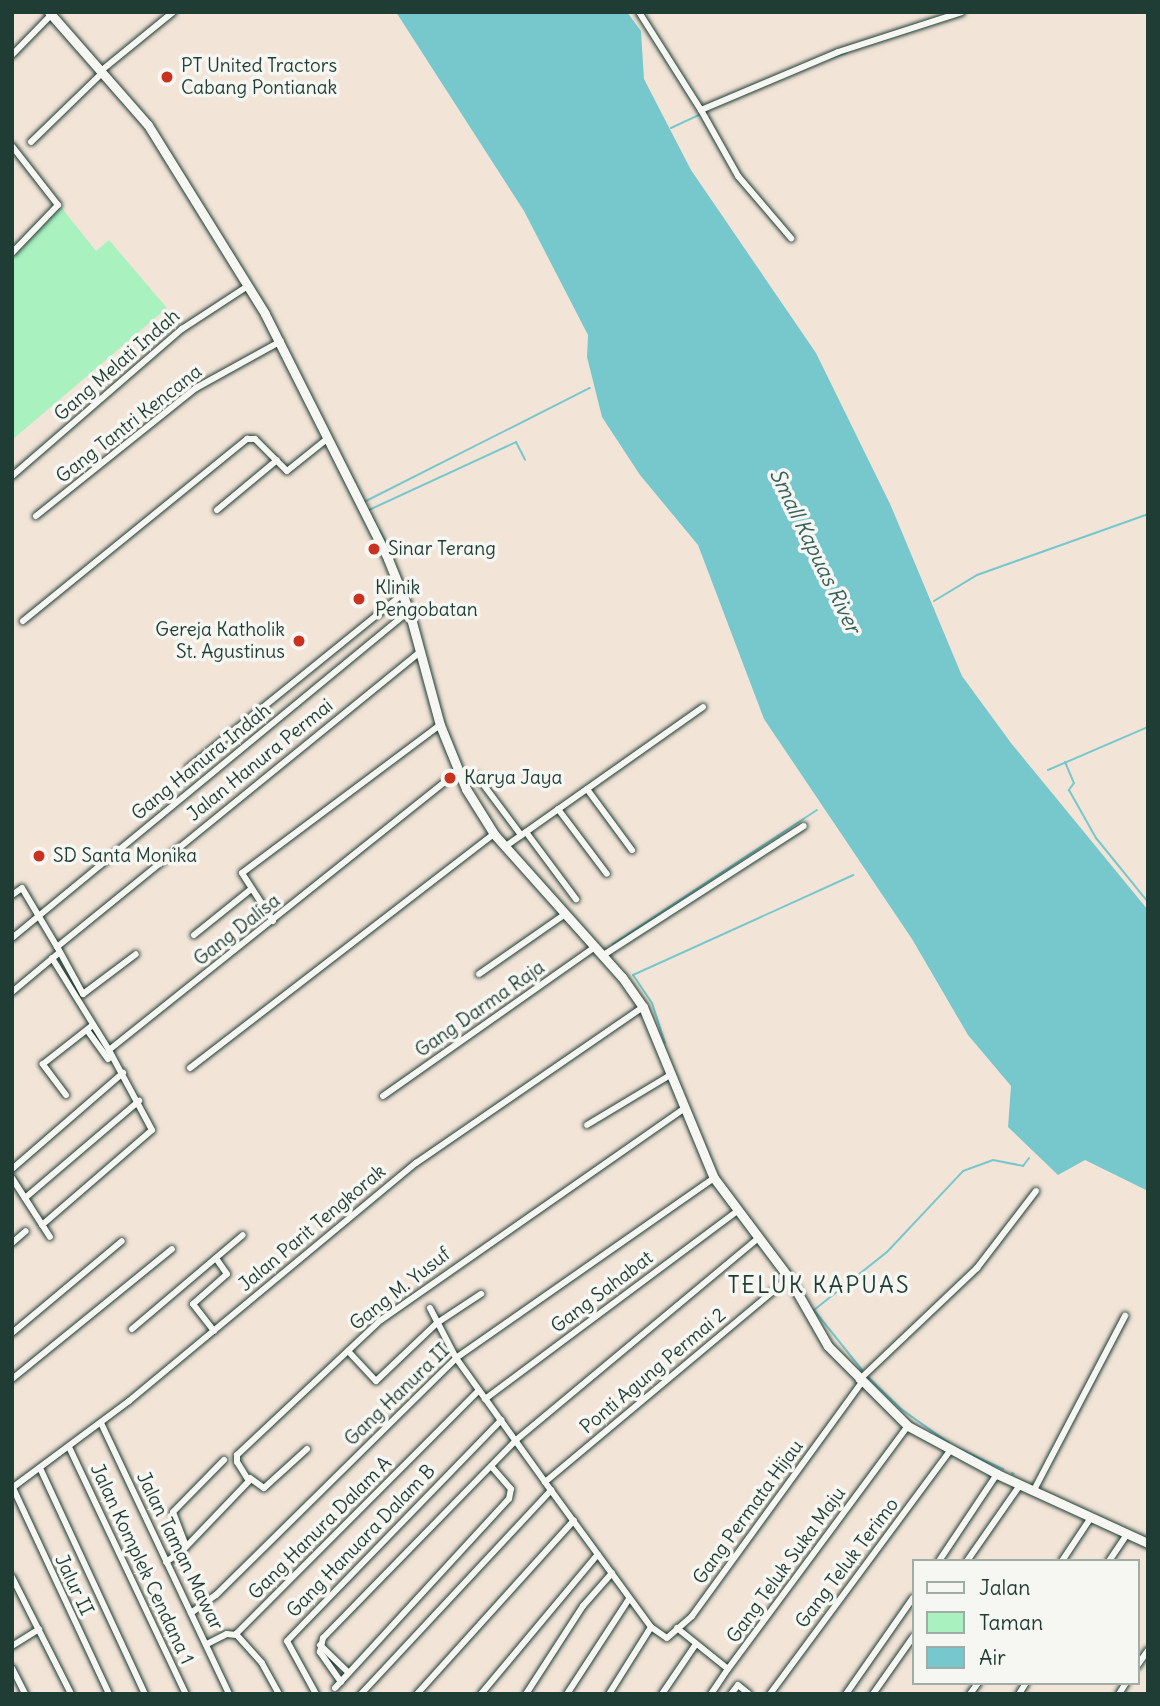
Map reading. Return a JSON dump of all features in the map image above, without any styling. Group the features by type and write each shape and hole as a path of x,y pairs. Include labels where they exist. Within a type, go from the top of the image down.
{"main road":[{"path":"54,14 159,140 281,341 403,594 439,725 457,772 494,834 603,956 643,1007 674,1073 685,1108 715,1178 789,1278 828,1346 860,1382 908,1426 950,1451 1033,1492 1148,1543"}],"street":[{"path":"31,142 103,71 173,12"},
{"path":"639,12 701,110 738,176 791,238"},
{"path":"701,110 838,52 961,12"},
{"path":"12,55 54,14"},
{"path":"12,146 58,205 12,253"},
{"name":"Gang Melati Indah","path":"12,476 182,329 248,286"},
{"name":"Gang Tantri Kencana","path":"36,516 196,388 281,341"},
{"path":"23,621 247,439 254,439 290,470 328,438"},
{"path":"217,510 276,460"},
{"path":"187,768 403,594"},
{"name":"Gang Hanura Indah","path":"12,938 409,611"},
{"name":"Jalan Hanura Permai","path":"12,992 52,958 58,949 419,653"},
{"path":"506,846 703,706"},
{"path":"273,921 250,890 242,873 439,725"},
{"name":"Gang Dalisa","path":"109,1050 457,772"},
{"path":"477,776 576,899"},
{"path":"587,789 632,850"},
{"path":"558,809 607,874"},
{"path":"603,956 804,826"},
{"path":"190,1068 494,834"},
{"path":"12,895 22,888 83,995 136,954"},
{"path":"194,935 250,890"},
{"path":"480,974 564,915"},
{"name":"Gang Darma Raja","path":"383,1096 595,947"},
{"path":"52,958 108,1059"},
{"name":"Jalan Parit Tengkorak","path":"12,1488 101,1423 416,1163 643,1007"},
{"path":"42,1225 153,1126 109,1050 90,1027"},
{"path":"66,1095 43,1064 90,1027"},
{"path":"12,1169 122,1073"},
{"path":"587,1125 674,1073"},
{"path":"25,1198 139,1101"},
{"name":"Gang M. Yusuf","path":"250,1478 237,1462 237,1455 348,1351 418,1291 685,1108"},
{"path":"12,1178 15,1190 25,1198 50,1237"},
{"name":"Gang Hanura II","path":"191,1613 224,1588 456,1358 715,1178"},
{"name":"Gang Permata Hijau","path":"677,1628 723,1574 860,1382 977,1268 1036,1191"},
{"name":"Gang Sahabat","path":"485,1399 737,1211"},
{"path":"12,1243 26,1231"},
{"path":"132,1329 243,1236"},
{"path":"341,1682 320,1652 320,1645 516,1440 758,1239"},
{"path":"12,1333 122,1241"},
{"path":"12,1379 172,1249"},
{"path":"214,1331 193,1304 227,1274 216,1258"},
{"name":"Ponti Agung Permai 2","path":"545,1482 789,1278"},
{"path":"348,1351 376,1381 437,1324 481,1294"},
{"path":"430,1308 456,1358 629,1600 651,1627 666,1638 677,1628"},
{"path":"1033,1492 1125,1316"},
{"name":"Gang Hanura Dalam A","path":"236,1636 479,1390"},
{"name":"Gang Hanuara Dalam B","path":"316,1694 287,1641 501,1420"},
{"name":"Jalan Taman Mawar","path":"101,1423 229,1694"},
{"name":"Gang Teluk Suka Maju","path":"677,1628 728,1669 908,1426"},
{"name":"Jalan Komplek Cendana 1","path":"69,1447 186,1694"},
{"path":"166,1562 186,1546 250,1478 264,1488 307,1450"},
{"name":"Gang Teluk Terimo","path":"770,1694 950,1451"},
{"path":"186,1546 173,1512 224,1460"},
{"path":"335,1688 509,1499 511,1489 491,1466"},
{"path":"40,1468 145,1694"},
{"path":"940,1559 997,1474"},
{"path":"968,1559 1020,1485"},
{"name":"Jalur II","path":"12,1488 109,1694"},
{"path":"361,1694 551,1490"},
{"path":"1063,1559 1090,1519"},
{"path":"416,1694 573,1520"},
{"path":"1110,1559 1127,1534"},
{"path":"481,1694 598,1554"},
{"path":"526,1694 583,1606 612,1573"},
{"path":"12,1577 71,1694"},
{"path":"846,1694 912,1599"},
{"path":"567,1694 629,1600"},
{"path":"609,1694 651,1627"},
{"path":"12,1646 39,1629"},
{"path":"207,1644 227,1634 236,1636 262,1663 279,1694"},
{"path":"873,1694 912,1638"},
{"path":"662,1694 696,1644"},
{"path":"320,1645 349,1672"},
{"path":"12,1668 25,1694"},
{"path":"711,1694 728,1669"},
{"path":"731,1694 738,1685 749,1694"}],"green space":[{"path":"61,207 96,251 109,240 167,308 12,440 12,259"}],"water":[{"name":"Small Kapuas River","path":"396,12 627,12 641,31 644,79 691,170 816,353 891,506 962,676 1011,743 1148,910 1148,1191 1085,1160 1058,1175 1008,1127 1011,1086 968,1035 912,939 764,719 698,545 640,475 602,417 587,357 588,335 524,211"}],"waterway":[{"path":"831,58 846,53"},
{"path":"671,128 699,115"},
{"path":"364,502 590,388"},
{"path":"369,510 516,442 525,460"},
{"path":"934,601 977,575 1148,514"},
{"path":"371,516 374,521"},
{"path":"379,530 387,544"},
{"path":"1048,770 1148,727"},
{"path":"1065,762 1074,783 1069,790 1096,838 1148,902"},
{"path":"613,944 817,810"},
{"path":"665,1043 652,1003 633,975 853,875"},
{"path":"862,1370 814,1310 887,1252 963,1171 993,1160 1023,1166 1029,1158"},
{"path":"869,1378 901,1409 949,1443"},
{"path":"957,1448 1003,1469"},
{"path":"12,1650 17,1646"}],"place":[{"name":"PT United Tractors Cabang Pontianak","path":"167,77"},
{"name":"Sinar Terang","path":"374,549"},
{"name":"Klinik Pengobatan","path":"359,599"},
{"name":"Gereja Katholik St. Agustinus","path":"299,641"},
{"name":"Karya Jaya","path":"450,778"},
{"name":"SD Santa Monika","path":"39,856"}],"district":[{"name":"TELUK KAPUAS","path":"819,1285"}]}
